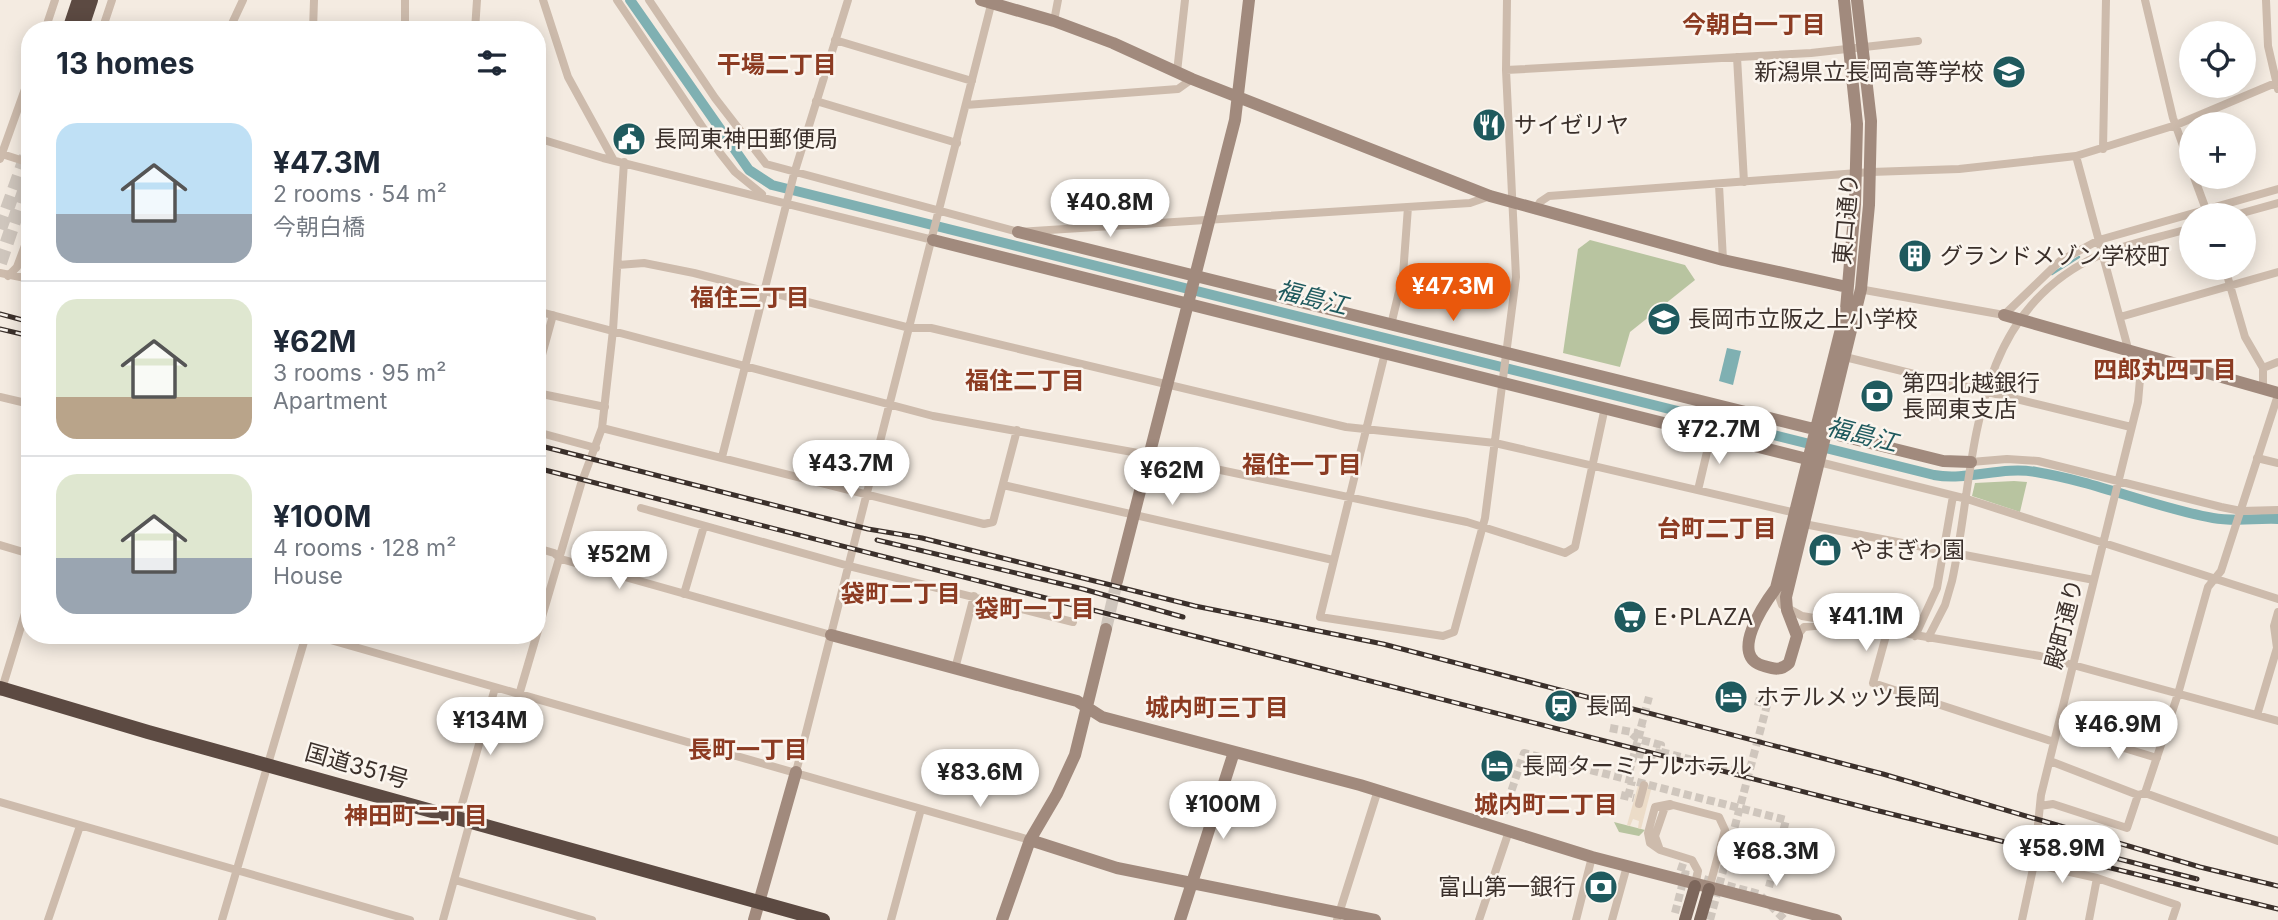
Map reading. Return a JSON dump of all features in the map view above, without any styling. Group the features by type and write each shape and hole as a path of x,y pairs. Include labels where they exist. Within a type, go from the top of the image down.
{"highway":[{"path":"72,21 79,0"},
{"path":"84,21 91,0"},
{"name":"国道351号","path":"1,690 823,920"}],"main road":[{"path":"1685,920 1695,886"},
{"path":"1700,920 1709,889"}],"street":[{"path":"48,21 55,0"},
{"path":"105,21 112,0"},
{"path":"233,21 243,0"},
{"path":"313,21 314,0"},
{"path":"405,0 405,21"},
{"path":"476,21 477,0"},
{"path":"543,0 568,77 613,159"},
{"path":"617,0 734,172 754,190 774,200"},
{"path":"649,0 759,158 794,177 939,215 1018,232 1193,279 1391,326 1506,358 1820,434 1943,461 1971,464 2020,459 2118,480 2241,513 2278,510"},
{"path":"722,457 794,177 848,0"},
{"path":"1054,21 1058,0"},
{"path":"1177,72 1185,0"},
{"path":"1117,582 1240,97 1249,0"},
{"path":"1385,353 1320,617 1443,636 1454,632 1480,527 1485,519 1516,277 1506,70 1507,0"},
{"name":"東口通り","path":"1820,434 1845,357 1861,289 1871,172 1871,121 1858,49 1844,0"},
{"name":"東口通り","path":"1820,434 1846,309 1857,174 1857,0"},
{"path":"2103,149 2105,0"},
{"path":"2145,0 2179,134"},
{"path":"1535,210 1540,202 1549,196 1719,186 1871,172 1959,169 2076,156 2103,149 2176,125 2277,85 2268,46 2266,0"},
{"path":"754,920 796,772 939,215 988,1 1054,21 1192,79 1514,204 1723,260 1847,287 2004,315 2278,394 2221,571 2208,587 2157,758 2127,828 2053,804 2040,806"},
{"path":"835,40 972,80"},
{"path":"1506,70 1858,49 1918,41"},
{"path":"1737,57 1744,182"},
{"path":"966,105 1178,89 1192,79"},
{"path":"21,100 1,156 21,161"},
{"path":"816,101 957,143"},
{"path":"546,140 1385,353 1502,379 1953,496 1967,495 2104,545 2278,599"},
{"name":"殿町通り","path":"2022,920 2034,864 2040,806 2054,742 2141,389 2135,354 2120,317 2076,156"},
{"path":"546,610 581,484 596,449 605,407 624,162"},
{"path":"1719,186 1723,260"},
{"path":"2237,203 2278,189"},
{"path":"1018,232 1133,222 1207,221 1470,203 1490,196"},
{"path":"2256,209 2278,203"},
{"path":"1391,326 1403,275 1408,207"},
{"path":"2004,315 2060,261 2099,240 2179,220"},
{"path":"1928,638 1945,605 1958,552 1984,390 2005,344 2021,320 2051,286 2075,268 2103,254 2179,232"},
{"path":"4,274 17,267 21,256"},
{"path":"618,265 644,263 910,328 931,328 1367,429 1495,443 1801,517 2094,580"},
{"path":"2120,317 2278,272"},
{"path":"2229,280 2245,337 2263,368 2263,389"},
{"path":"546,313 933,416 1149,455 1351,498 1480,527 1531,545 1565,553 1575,547 1605,407"},
{"path":"546,342 554,315"},
{"path":"1845,357 2131,427"},
{"path":"2263,368 2278,362"},
{"path":"546,395 605,407"},
{"path":"0,397 21,402"},
{"path":"601,428 984,524 993,522 1017,430"},
{"path":"1787,610 1787,591 1820,434"},
{"path":"546,435 596,449"},
{"path":"1698,490 1711,435"},
{"path":"2257,458 2278,463"},
{"path":"1003,485 1333,560"},
{"path":"1915,636 1937,588 1953,496"},
{"path":"641,508 849,566 1073,622"},
{"path":"1801,517 1776,588 1759,610 1749,654 1757,664 1775,669 1785,667 1790,663 1797,636 1804,627 1827,627 1838,623"},
{"path":"684,594 705,526"},
{"path":"0,545 21,551"},
{"path":"546,551 562,559 684,594 1077,701 1102,716 1378,790 1592,857 1695,886 1836,920"},
{"path":"1776,588 1797,636"},
{"path":"956,669 974,596"},
{"path":"1787,610 1838,623 2073,664 2278,722"},
{"path":"2257,715 2277,648 2274,626 2278,612"},
{"path":"1,690 21,626"},
{"path":"1002,920 1030,840 1067,776 1106,629"},
{"path":"1887,632 1873,682 2054,742"},
{"path":"222,920 303,644"},
{"path":"344,644 796,772 1117,868 1339,916 1375,920"},
{"path":"519,695 535,644"},
{"path":"443,920 455,880 464,820 495,688"},
{"path":"2088,737 2157,758"},
{"path":"1180,920 1234,752"},
{"path":"2050,761 2278,841"},
{"path":"1638,801 1644,785"},
{"path":"1339,916 1378,790"},
{"path":"0,802 410,920"},
{"path":"1695,886 1698,871 1692,860 1660,850 1655,836 1661,812 1673,805 1719,817 1724,823 1725,830 1709,889"},
{"path":"891,920 921,809"},
{"path":"48,920 80,826"},
{"path":"1479,920 1509,831"},
{"path":"1576,920 1592,857"},
{"path":"2034,864 2097,878 2177,905 2172,920"},
{"path":"1612,920 1627,866"},
{"path":"2089,920 2097,878"},
{"path":"455,880 592,920"}],"green space":[{"path":"1590,240 1685,265 1695,280 1630,332 1620,367 1563,353 1578,249"},
{"path":"2027,482 2020,512 1972,496 1975,483"},
{"path":"1614,822 1645,830 1639,836 1619,832"}],"shaded area":[{"path":"1639,782 1652,786 1641,829 1638,828 1639,821 1633,819 1630,826 1627,825"}],"water":[{"path":"1727,348 1741,351 1733,385 1719,381"}],"waterway":[{"name":"福島江","path":"630,0 749,170 772,185 1934,475 2036,472 2213,518 2278,519"},
{"path":"2052,274 2079,257"}],"tunnel":[{"path":"0,229 21,170"},
{"path":"0,263 21,201"},
{"path":"1106,629 1117,581"},
{"path":"1710,920 1771,690"},
{"path":"1641,727 1649,697"},
{"path":"1755,701 1767,704"},
{"path":"1629,773 1642,725"},
{"path":"1610,728 1637,733"},
{"path":"1632,734 1638,739 1661,745 1657,759 1635,753"},
{"path":"1661,752 1748,774"},
{"path":"1504,813 1524,753 1786,820 1769,887"},
{"path":"1628,797 1632,781"},
{"path":"1621,795 1634,798"},
{"path":"1678,866 1687,869 1685,874"},
{"path":"1675,913 1685,874 1759,894 1785,920"}],"railway":[{"path":"0,314 21,320"},
{"path":"0,329 21,334"},
{"path":"546,447 868,529 922,538 1195,606 1383,644 1883,774 2200,867 2278,886"},
{"path":"546,470 1875,810 2278,909"},
{"path":"877,540 1083,589 1183,617"},
{"path":"2088,851 2197,879"}],"place":[{"name":"新潟県立長岡高等学校","path":"2009,72"},
{"name":"サイゼリヤ","path":"1489,125"},
{"name":"長岡東神田郵便局","path":"629,139"},
{"name":"グランドメゾン学校町","path":"1915,256"},
{"name":"長岡市立阪之上小学校","path":"1664,319"},
{"name":"第四北越銀行 長岡東支店","path":"1877,396"},
{"name":"やまぎわ園","path":"1825,550"},
{"name":"E･PLAZA","path":"1630,617"},
{"name":"ホテルメッツ長岡","path":"1731,697"},
{"name":"長岡","path":"1561,706"},
{"name":"長岡ターミナルホテル","path":"1497,766"},
{"name":"富山第一銀行","path":"1601,887"}],"district":[{"name":"今朝白一丁目","path":"1754,25"},
{"name":"干場二丁目","path":"777,65"},
{"name":"福住三丁目","path":"750,298"},
{"name":"四郎丸四丁目","path":"2165,370"},
{"name":"福住二丁目","path":"1025,381"},
{"name":"福住一丁目","path":"1302,465"},
{"name":"台町二丁目","path":"1717,529"},
{"name":"袋町二丁目","path":"901,594"},
{"name":"袋町一丁目","path":"1035,609"},
{"name":"城内町三丁目","path":"1217,708"},
{"name":"長町一丁目","path":"748,750"},
{"name":"城内町二丁目","path":"1546,805"},
{"name":"神田町二丁目","path":"416,816"}]}
